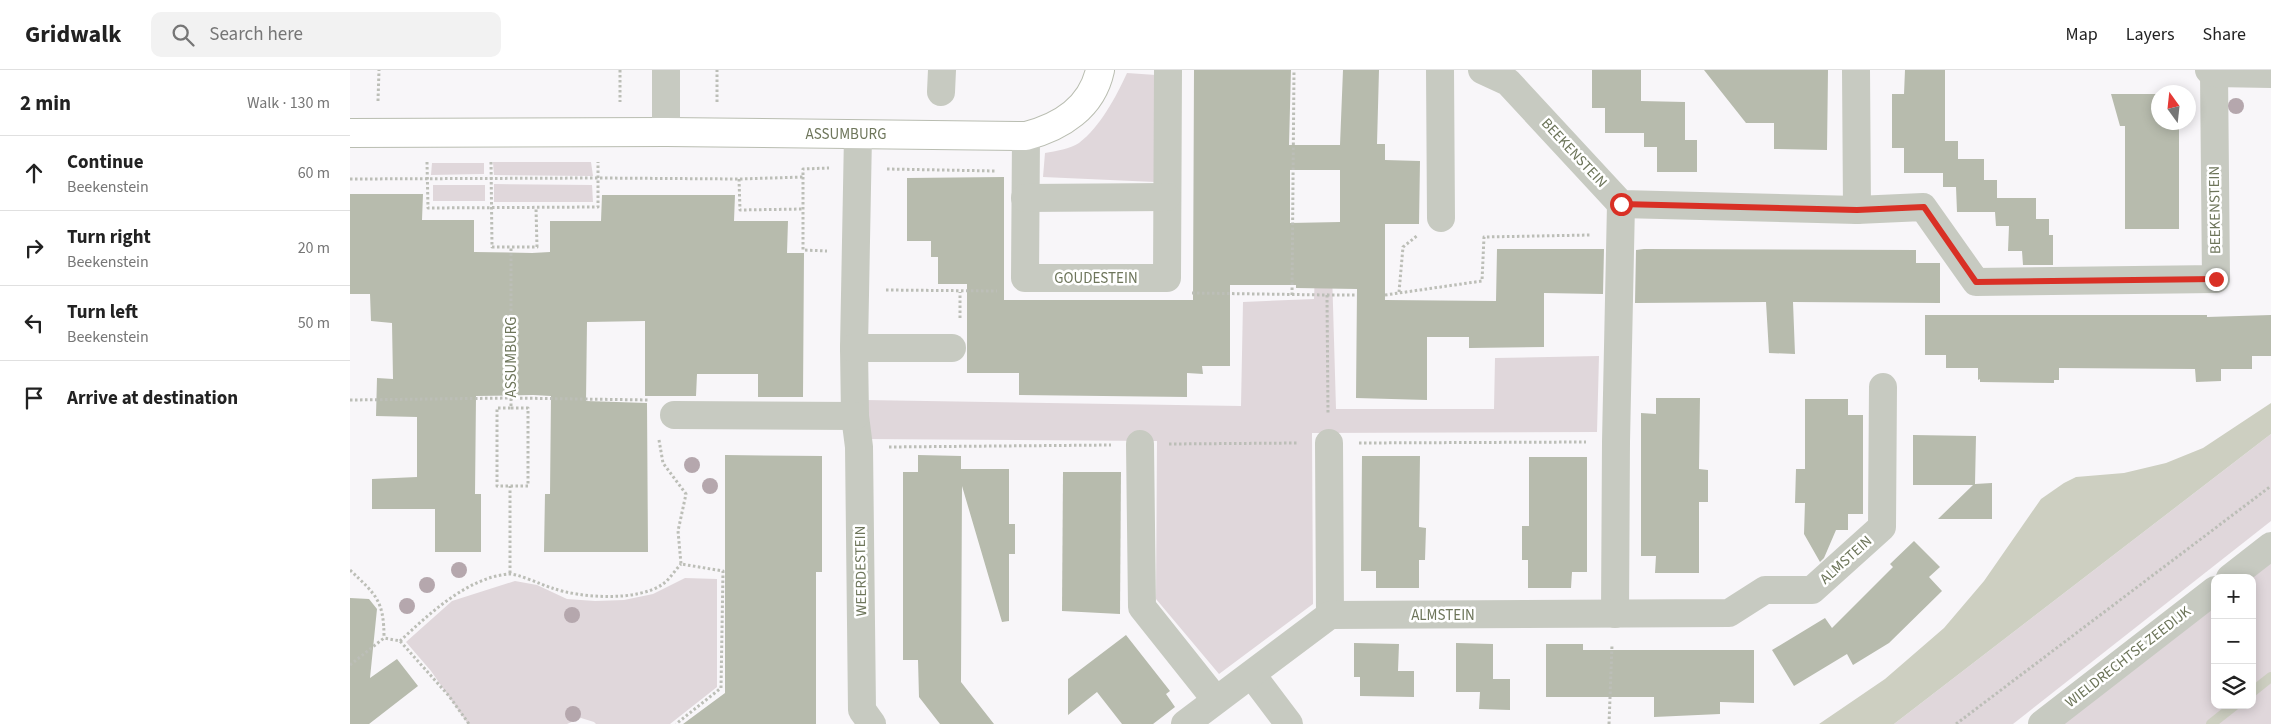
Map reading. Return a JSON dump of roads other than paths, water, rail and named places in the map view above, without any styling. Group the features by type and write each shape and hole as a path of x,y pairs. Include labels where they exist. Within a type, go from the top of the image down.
{"street":[{"path":"666,70 666,132"},
{"name":"ASSUMBURG","path":"350,133 598,134 666,132 1026,136 1045,131 1062,123 1077,111 1090,95 1100,70"},
{"path":"1026,136 1025,185 1167,197 1168,70"},
{"path":"1440,70 1440,218"},
{"name":"BEEKENSTEIN","path":"1482,70 1508,76 1621,204 1857,210 1924,207 1976,282 2216,279 2211,71 2271,74"},
{"path":"1856,70 1857,210"},
{"name":"WEERDESTEIN","path":"858,135 854,348 855,416 859,447 862,710 872,724"},
{"name":"GOUDESTEIN","path":"1025,185 1026,278 1167,278 1167,197"},
{"path":"1615,614 1616,442 1621,204"},
{"path":"854,348 952,348"},
{"name":"ALMSTEIN","path":"1330,615 1729,613 1765,590 1812,590 1882,527 1883,387"},
{"path":"662,417 855,416"},
{"path":"1185,724 1330,615 1329,443"},
{"path":"1140,444 1142,608 1216,700"},
{"path":"2235,574 2271,546"},
{"name":"WIELDRECHTSE ZEEDIJK","path":"2042,724 2211,593"},
{"path":"1252,675 1289,724"}],"waterway":[{"path":"2256,689 2271,677"},
{"path":"2211,724 2230,709"}]}
